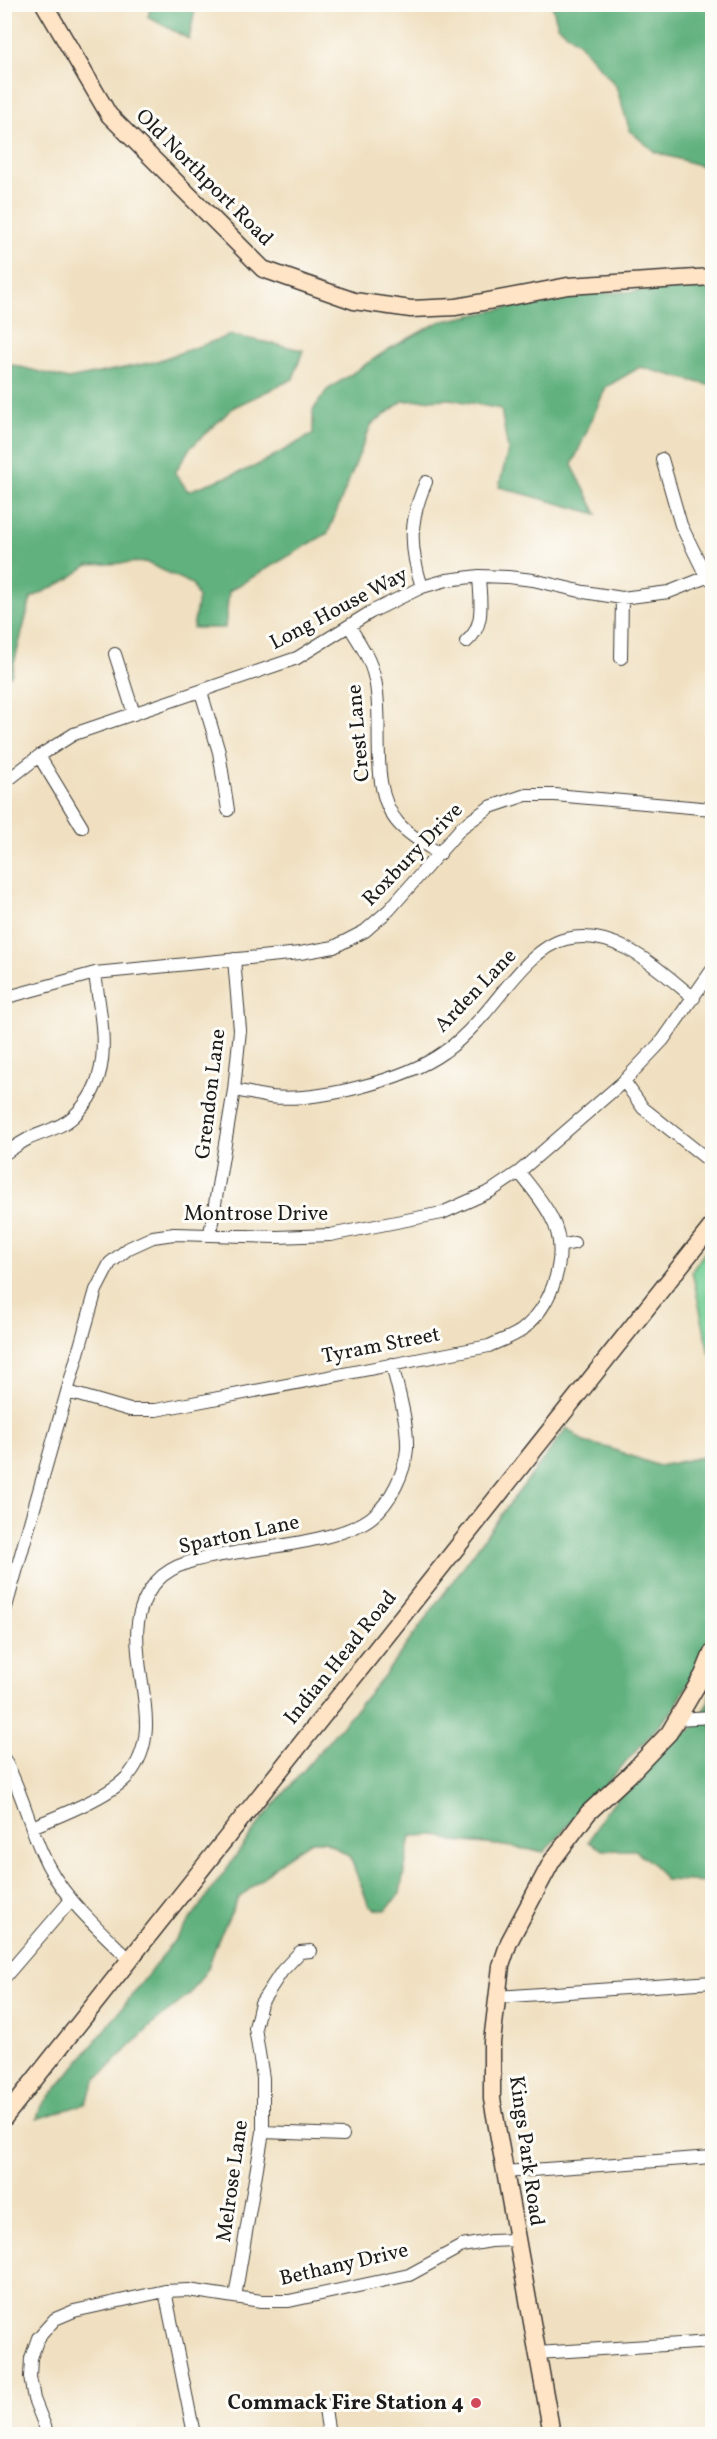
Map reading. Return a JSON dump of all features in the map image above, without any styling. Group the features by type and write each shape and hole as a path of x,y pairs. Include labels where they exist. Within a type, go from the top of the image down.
{"main road":[{"name":"Old Northport Road","path":"44,4 109,116 263,269 354,302 411,309 456,307 568,286 712,277"},
{"name":"Indian Head Road","path":"4,2118 712,1226"},
{"name":"Kings Park Road","path":"552,2434 492,2099 492,2042 501,1966 508,1942 552,1861 588,1813 669,1733 704,1675 712,1653"}],"street":[{"path":"662,459 681,525 710,577"},
{"path":"422,586 415,567 411,536 416,504 426,482"},
{"path":"466,642 480,625 479,576"},
{"name":"Long House Way","path":"4,783 39,756 74,735 297,658 422,586 479,576 533,580 622,598 646,597 669,592 710,577"},
{"path":"621,658 622,598"},
{"name":"Crest Lane","path":"349,626 369,659 376,681 381,778 386,802 403,828 440,854"},
{"path":"115,654 134,714"},
{"path":"201,692 219,753 228,810"},
{"path":"39,756 82,827"},
{"name":"Roxbury Drive","path":"4,998 95,973 300,954 334,946 365,931 389,910 462,827 490,807 526,795 555,795 712,809"},
{"name":"Arden Lane","path":"234,1090 271,1097 305,1097 355,1088 411,1071 444,1052 477,1022 542,951 566,939 594,938 616,943 655,967 694,998"},
{"name":"Grendon Lane","path":"210,1234 234,1090 240,1030 234,959"},
{"name":"Montrose Drive","path":"4,1614 96,1290 110,1263 129,1248 153,1237 174,1233 277,1237 330,1235 442,1213 491,1191 519,1172 624,1081 663,1040 712,970"},
{"path":"4,1154 73,1117 90,1095 102,1070 104,1044 95,973"},
{"path":"624,1081 643,1108 712,1163"},
{"name":"Tyram Street","path":"68,1392 130,1410 156,1410 489,1346 521,1331 542,1308 555,1280 560,1246 552,1218 519,1172"},
{"path":"560,1246 574,1243"},
{"name":"Sparton Lane","path":"32,1827 68,1812 107,1791 127,1777 138,1759 146,1738 147,1716 135,1643 138,1618 146,1597 158,1580 178,1566 202,1558 324,1537 347,1530 373,1517 401,1474 406,1449 405,1425 393,1364"},
{"path":"677,1719 712,1717"},
{"path":"4,1759 53,1875 71,1900 129,1959"},
{"path":"4,1978 71,1900"},
{"name":"Melrose Lane","path":"235,2298 263,2132 263,2078 255,2028 261,2003 282,1971 300,1952 311,1951"},
{"path":"497,1997 712,1982"},
{"path":"263,2132 343,2135"},
{"path":"504,2172 712,2157"},
{"name":"Bethany Drive","path":"48,2434 34,2399 30,2377 31,2358 38,2338 55,2319 74,2311 165,2291 188,2290 261,2301 289,2301 409,2275 462,2246 516,2240"},
{"path":"165,2291 194,2434"},
{"path":"537,2353 712,2342"},
{"path":"324,2404 329,2434"}],"green space":[{"path":"151,5 196,5 189,39 148,17"},
{"path":"552,5 712,5 712,169 655,152 630,131 616,86 579,43 558,26"},
{"path":"712,287 712,386 640,367 606,387 572,465 597,514 499,487 508,450 501,409 450,399 403,401 371,425 328,533 229,591 225,628 193,628 198,598 192,584 145,562 88,565 67,580 31,598 11,675 5,680 5,363 68,379 154,362 231,335 303,350 293,379 234,407 189,449 175,473 188,491 254,467 313,434 313,410 327,390 389,349 439,322 569,295"},
{"path":"712,1241 712,1352 709,1353 692,1271"},
{"path":"567,1428 584,1442 609,1448 659,1466 712,1455 712,1633 708,1648 674,1709 544,1852 453,1841 437,1835 411,1836 400,1893 386,1910 369,1906 350,1857 325,1841 311,1841 285,1858 238,1899 218,1940 208,1968 190,1994 153,2024 96,2080 85,2104 37,2119 40,2108 105,2030 187,1924 263,1818 383,1677"},
{"path":"712,1679 712,1882 665,1880 653,1864 635,1850 603,1850 589,1842 604,1813 672,1739 692,1729 708,1703"}],"place":[{"name":"Commack Fire Station 4","path":"476,2403"}]}
